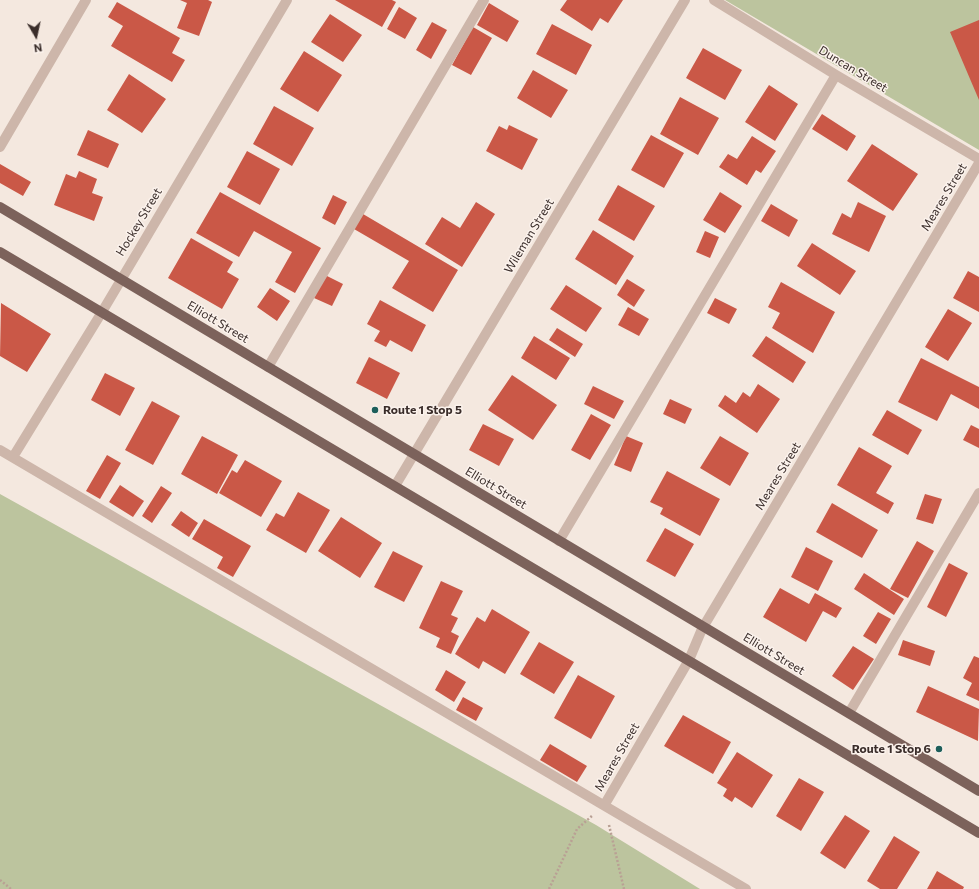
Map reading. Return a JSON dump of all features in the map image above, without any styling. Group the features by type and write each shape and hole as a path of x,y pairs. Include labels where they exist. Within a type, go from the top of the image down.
{"main road":[{"name":"Elliott Street","path":"0,207 979,791"},
{"path":"0,252 978,831"}],"street":[{"path":"0,147 86,0"},
{"name":"Hockey Street","path":"14,457 287,0"},
{"path":"268,367 484,0"},
{"name":"Wileman Street","path":"394,486 685,0"},
{"name":"Duncan Street","path":"714,0 836,76 979,159"},
{"path":"560,541 836,76"},
{"name":"Meares Street","path":"604,804 689,660 704,627 979,163"},
{"path":"0,450 604,804 746,889"},
{"path":"849,713 979,493"}],"path":[{"path":"549,889 577,829 604,804 624,889"},
{"path":"0,880 11,889"}],"green space":[{"path":"725,0 979,0 979,150"},
{"path":"0,494 596,825 700,889 0,889"}],"building":[{"path":"180,0 208,0 212,2 199,36 177,28 187,3"},
{"path":"335,0 392,0 396,2 382,27"},
{"path":"567,0 623,0 608,23 600,18 592,31 560,10"},
{"path":"117,2 180,38 172,53 185,60 172,82 111,46 123,26 108,17"},
{"path":"489,3 519,21 507,42 477,25"},
{"path":"399,7 417,18 405,39 387,29"},
{"path":"330,14 362,35 343,62 311,42"},
{"path":"979,20 979,100 950,32"},
{"path":"432,22 447,30 431,59 416,50"},
{"path":"552,24 592,45 576,75 536,54"},
{"path":"473,27 492,38 471,75 452,65"},
{"path":"703,48 742,70 725,100 686,78"},
{"path":"304,51 342,75 318,112 280,89"},
{"path":"533,70 568,90 551,118 517,98"},
{"path":"129,74 166,99 142,133 107,110"},
{"path":"769,85 798,104 775,141 745,122"},
{"path":"680,97 719,118 698,155 660,134"},
{"path":"274,106 314,128 292,166 253,144"},
{"path":"822,114 856,136 847,151 812,129"},
{"path":"509,125 538,139 522,170 486,151 499,126 507,130"},
{"path":"88,130 119,144 108,168 77,155"},
{"path":"651,135 684,153 664,188 631,170"},
{"path":"752,136 776,151 761,173 756,170 747,185 719,167 728,154 737,159"},
{"path":"872,144 918,174 893,211 847,181"},
{"path":"247,151 280,169 260,205 227,187"},
{"path":"0,164 31,182 23,196 0,183"},
{"path":"79,171 97,179 92,193 103,197 94,221 54,205 66,174 76,178"},
{"path":"618,185 655,206 634,241 598,220"},
{"path":"220,192 321,248 295,293 275,282 292,252 254,231 239,257 196,233"},
{"path":"720,192 742,206 725,233 703,220"},
{"path":"333,195 347,202 335,225 322,218"},
{"path":"476,202 495,214 462,267 425,244 442,217 460,228"},
{"path":"858,202 886,216 869,252 832,234 842,213 851,218"},
{"path":"771,204 798,220 789,237 761,221"},
{"path":"363,214 458,270 433,312 392,288 409,261 354,229"},
{"path":"593,230 634,256 616,285 575,259"},
{"path":"705,231 719,237 710,258 696,252"},
{"path":"191,238 233,262 227,272 239,279 222,309 168,278"},
{"path":"812,243 856,271 840,295 797,266"},
{"path":"968,271 979,277 979,312 953,298"},
{"path":"325,275 343,284 332,306 314,298"},
{"path":"627,279 645,290 634,307 617,295"},
{"path":"781,282 835,312 813,353 772,328 780,313 768,307"},
{"path":"566,285 602,308 586,332 550,309"},
{"path":"270,288 290,301 277,321 257,307"},
{"path":"715,298 737,309 729,324 707,313"},
{"path":"380,300 426,325 412,352 390,340 386,347 374,341 380,331 367,324"},
{"path":"1,303 51,334 27,372 0,356"},
{"path":"628,307 649,319 639,336 618,325"},
{"path":"948,309 972,323 948,361 925,347"},
{"path":"557,328 583,344 575,357 549,340"},
{"path":"534,336 570,358 556,380 521,358"},
{"path":"766,336 806,362 793,383 752,356"},
{"path":"369,357 400,373 387,399 356,383"},
{"path":"921,358 979,387 979,409 951,394 937,421 898,402"},
{"path":"105,373 135,388 120,416 91,400"},
{"path":"512,375 557,405 533,440 488,410"},
{"path":"758,384 780,399 757,433 718,406 725,395 736,403 743,392 750,397"},
{"path":"593,386 624,401 614,419 584,404"},
{"path":"670,399 692,409 685,424 663,414"},
{"path":"152,401 180,416 153,465 125,450"},
{"path":"887,410 922,430 908,455 872,435"},
{"path":"591,414 611,425 590,460 571,450"},
{"path":"483,424 514,439 499,466 469,450"},
{"path":"971,425 979,429 979,448 963,440"},
{"path":"202,436 238,455 217,494 181,474"},
{"path":"626,436 643,443 631,472 614,465"},
{"path":"720,436 749,453 730,486 700,468"},
{"path":"859,447 892,466 876,493 894,503 888,514 837,485"},
{"path":"107,455 121,463 100,499 86,491"},
{"path":"245,460 282,481 261,517 219,493 232,470 237,473"},
{"path":"667,471 720,499 700,536 660,514 663,508 650,502"},
{"path":"120,485 144,501 133,517 109,502"},
{"path":"161,486 172,493 152,523 142,516"},
{"path":"298,492 330,510 306,553 266,530 276,513 284,517"},
{"path":"925,494 942,499 933,524 916,519"},
{"path":"832,503 878,530 862,558 816,532"},
{"path":"181,511 198,523 189,537 171,525"},
{"path":"341,517 382,543 360,578 318,551"},
{"path":"204,519 251,546 233,577 217,568 223,557 192,539"},
{"path":"665,528 694,544 675,577 646,561"},
{"path":"917,541 934,551 908,598 890,589"},
{"path":"806,547 833,561 818,591 791,577"},
{"path":"393,551 423,566 404,602 374,587"},
{"path":"949,563 968,573 946,617 927,607"},
{"path":"864,573 904,599 894,615 854,589"},
{"path":"441,581 463,591 451,615 458,618 451,632 459,636 451,654 436,647 440,638 419,628"},
{"path":"780,588 809,604 815,593 842,608 836,618 823,611 806,642 763,617"},
{"path":"492,609 530,632 505,674 483,661 479,669 455,654 477,617 485,622"},
{"path":"878,612 891,619 876,644 863,636"},
{"path":"903,640 935,651 930,666 898,655"},
{"path":"539,642 574,662 554,694 520,674"},
{"path":"853,646 874,659 853,690 832,676"},
{"path":"974,656 979,658 979,701 966,695 972,683 963,678"},
{"path":"446,670 466,682 454,702 435,690"},
{"path":"578,675 615,696 591,739 554,718"},
{"path":"928,686 979,709 978,741 916,712"},
{"path":"463,697 483,708 476,721 456,710"},
{"path":"683,715 731,742 713,774 664,746"},
{"path":"550,744 587,766 577,782 540,760"},
{"path":"737,752 773,775 752,808 735,797 732,802 723,796 727,789 717,783"},
{"path":"799,778 824,792 801,831 776,816"},
{"path":"845,815 870,831 845,869 820,853"},
{"path":"894,836 920,852 897,889 880,889 867,881"},
{"path":"937,871 964,887 963,889 927,889"}],"place":[{"name":"Route 1 Stop 5","path":"375,410"},
{"name":"Route 1 Stop 6","path":"939,749"}]}
